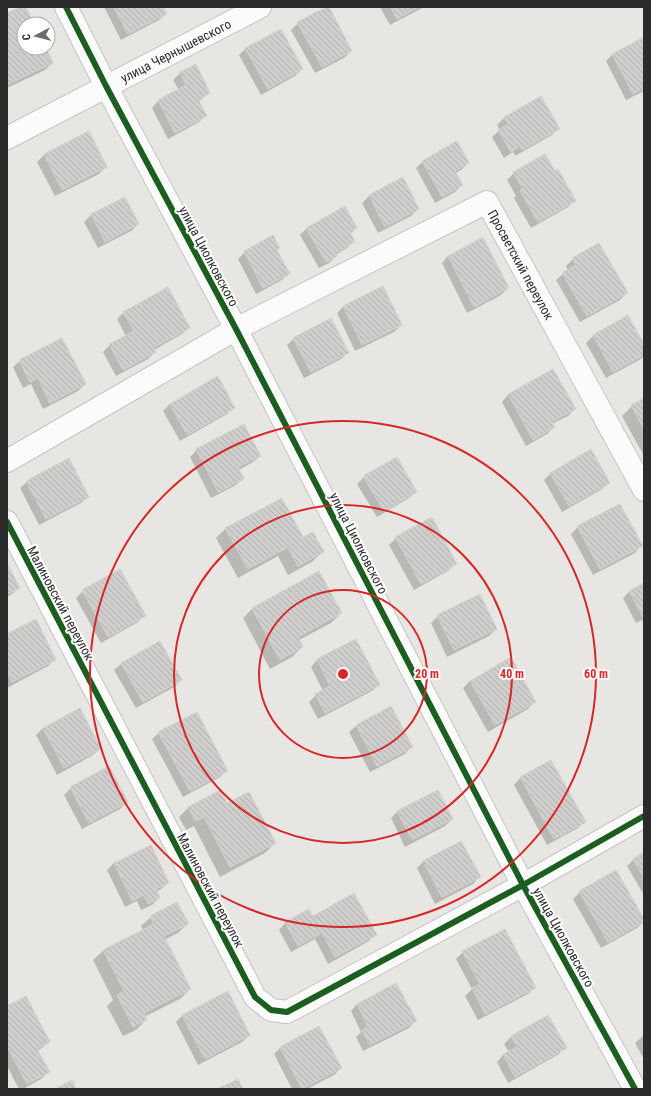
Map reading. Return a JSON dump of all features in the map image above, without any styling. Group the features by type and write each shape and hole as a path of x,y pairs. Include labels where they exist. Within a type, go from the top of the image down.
{"street":[{"name":"улица Циолковского","path":"66,7 106,86 236,329 523,885 635,1089"},
{"name":"улица Чернышевского","path":"7,138 260,7"},
{"name":"Просветский переулок","path":"236,329 488,202 644,490"},
{"path":"7,461 236,329"},
{"name":"Малиновский переулок","path":"7,522 255,997 270,1010 287,1012 523,885"},
{"path":"523,885 644,816"}],"building":[{"path":"20,7 26,7 30,16 16,16 16,56 50,56 53,63 7,85 7,13"},
{"path":"114,7 164,7 167,14 128,34"},
{"path":"326,7 329,7 352,51 322,67 297,22"},
{"path":"391,7 419,7 397,19"},
{"path":"281,29 303,69 268,89 245,48"},
{"path":"644,37 644,88 633,94 612,54"},
{"path":"196,64 210,93 198,99 207,116 175,133 158,100 186,85 180,72"},
{"path":"541,96 560,129 522,150 520,146 511,152 498,130 508,124 504,117"},
{"path":"89,131 107,167 62,190 44,154"},
{"path":"457,141 469,163 455,171 463,185 442,197 422,161"},
{"path":"545,154 555,171 558,169 576,201 538,222 520,190 523,189 513,172"},
{"path":"403,177 419,209 385,227 369,195"},
{"path":"125,197 139,224 105,242 91,214"},
{"path":"345,206 357,228 350,232 355,242 335,253 337,256 326,262 306,228"},
{"path":"273,235 280,248 277,250 290,274 263,288 244,251"},
{"path":"483,237 509,288 474,307 448,256"},
{"path":"599,243 628,293 587,316 562,273 576,265 572,258"},
{"path":"383,286 402,325 362,345 343,306"},
{"path":"168,287 190,328 153,348 156,352 123,370 109,344 134,331 123,312"},
{"path":"628,315 644,344 644,355 613,372 593,335"},
{"path":"331,318 349,353 311,372 293,338"},
{"path":"62,338 86,384 50,403 38,378 30,382 19,360"},
{"path":"553,369 576,409 552,422 555,427 533,440 508,394"},
{"path":"218,376 235,408 187,435 170,404"},
{"path":"644,398 644,429 631,405"},
{"path":"244,424 261,456 238,467 244,479 218,492 196,449"},
{"path":"591,449 610,483 569,506 550,473"},
{"path":"397,457 417,492 384,511 363,476"},
{"path":"69,458 89,497 46,519 26,481"},
{"path":"282,498 303,537 313,532 324,552 298,566 288,547 248,569 225,528"},
{"path":"620,504 643,546 600,569 577,526"},
{"path":"432,517 457,564 421,584 395,537"},
{"path":"7,563 20,588 7,594"},
{"path":"120,569 146,616 108,637 82,590"},
{"path":"319,571 342,613 298,637 303,647 280,660 252,608"},
{"path":"644,583 644,616 643,617 629,591"},
{"path":"480,594 497,629 454,650 437,615"},
{"path":"36,619 56,660 12,682 7,671 7,634"},
{"path":"356,639 380,685 325,713 315,694 330,686 317,659"},
{"path":"160,641 182,680 143,702 121,663"},
{"path":"511,657 536,702 495,725 470,681"},
{"path":"391,706 413,747 377,766 356,725"},
{"path":"80,708 101,749 64,768 43,728"},
{"path":"197,712 228,771 190,791 158,732"},
{"path":"551,760 586,822 554,839 520,777"},
{"path":"109,766 128,802 89,823 70,787"},
{"path":"220,790 227,803 249,792 276,843 230,867 204,817 196,821 188,807"},
{"path":"438,790 453,819 412,840 397,811"},
{"path":"461,841 481,877 442,897 423,861"},
{"path":"151,845 169,883 156,889 160,898 148,904 144,895 132,901 114,863"},
{"path":"644,852 644,877 633,859"},
{"path":"616,870 644,919 644,922 608,942 579,891"},
{"path":"354,893 377,935 335,957 322,933 298,946 285,922 309,909 313,916"},
{"path":"177,902 189,924 164,936 191,989 144,1013 147,1020 133,1027 117,995 124,991 103,950 154,924 150,916"},
{"path":"505,929 536,988 485,1014 472,988 480,984 462,951"},
{"path":"396,983 417,1021 370,1045 362,1030 368,1026 357,1004"},
{"path":"228,991 250,1035 205,1059 182,1015"},
{"path":"26,996 50,1042 37,1049 50,1072 27,1084 7,1046 7,1006"},
{"path":"548,1015 567,1048 515,1077 503,1054 517,1047 511,1036"},
{"path":"319,1026 342,1068 302,1089 280,1047"},
{"path":"238,1079 243,1089 217,1089"},
{"path":"72,1080 76,1089 55,1089"}],"cycle path":[{"path":"66,7 106,86 236,329 523,885 635,1089"},
{"path":"7,522 255,997 271,1010 287,1012 523,885 644,816"}]}
